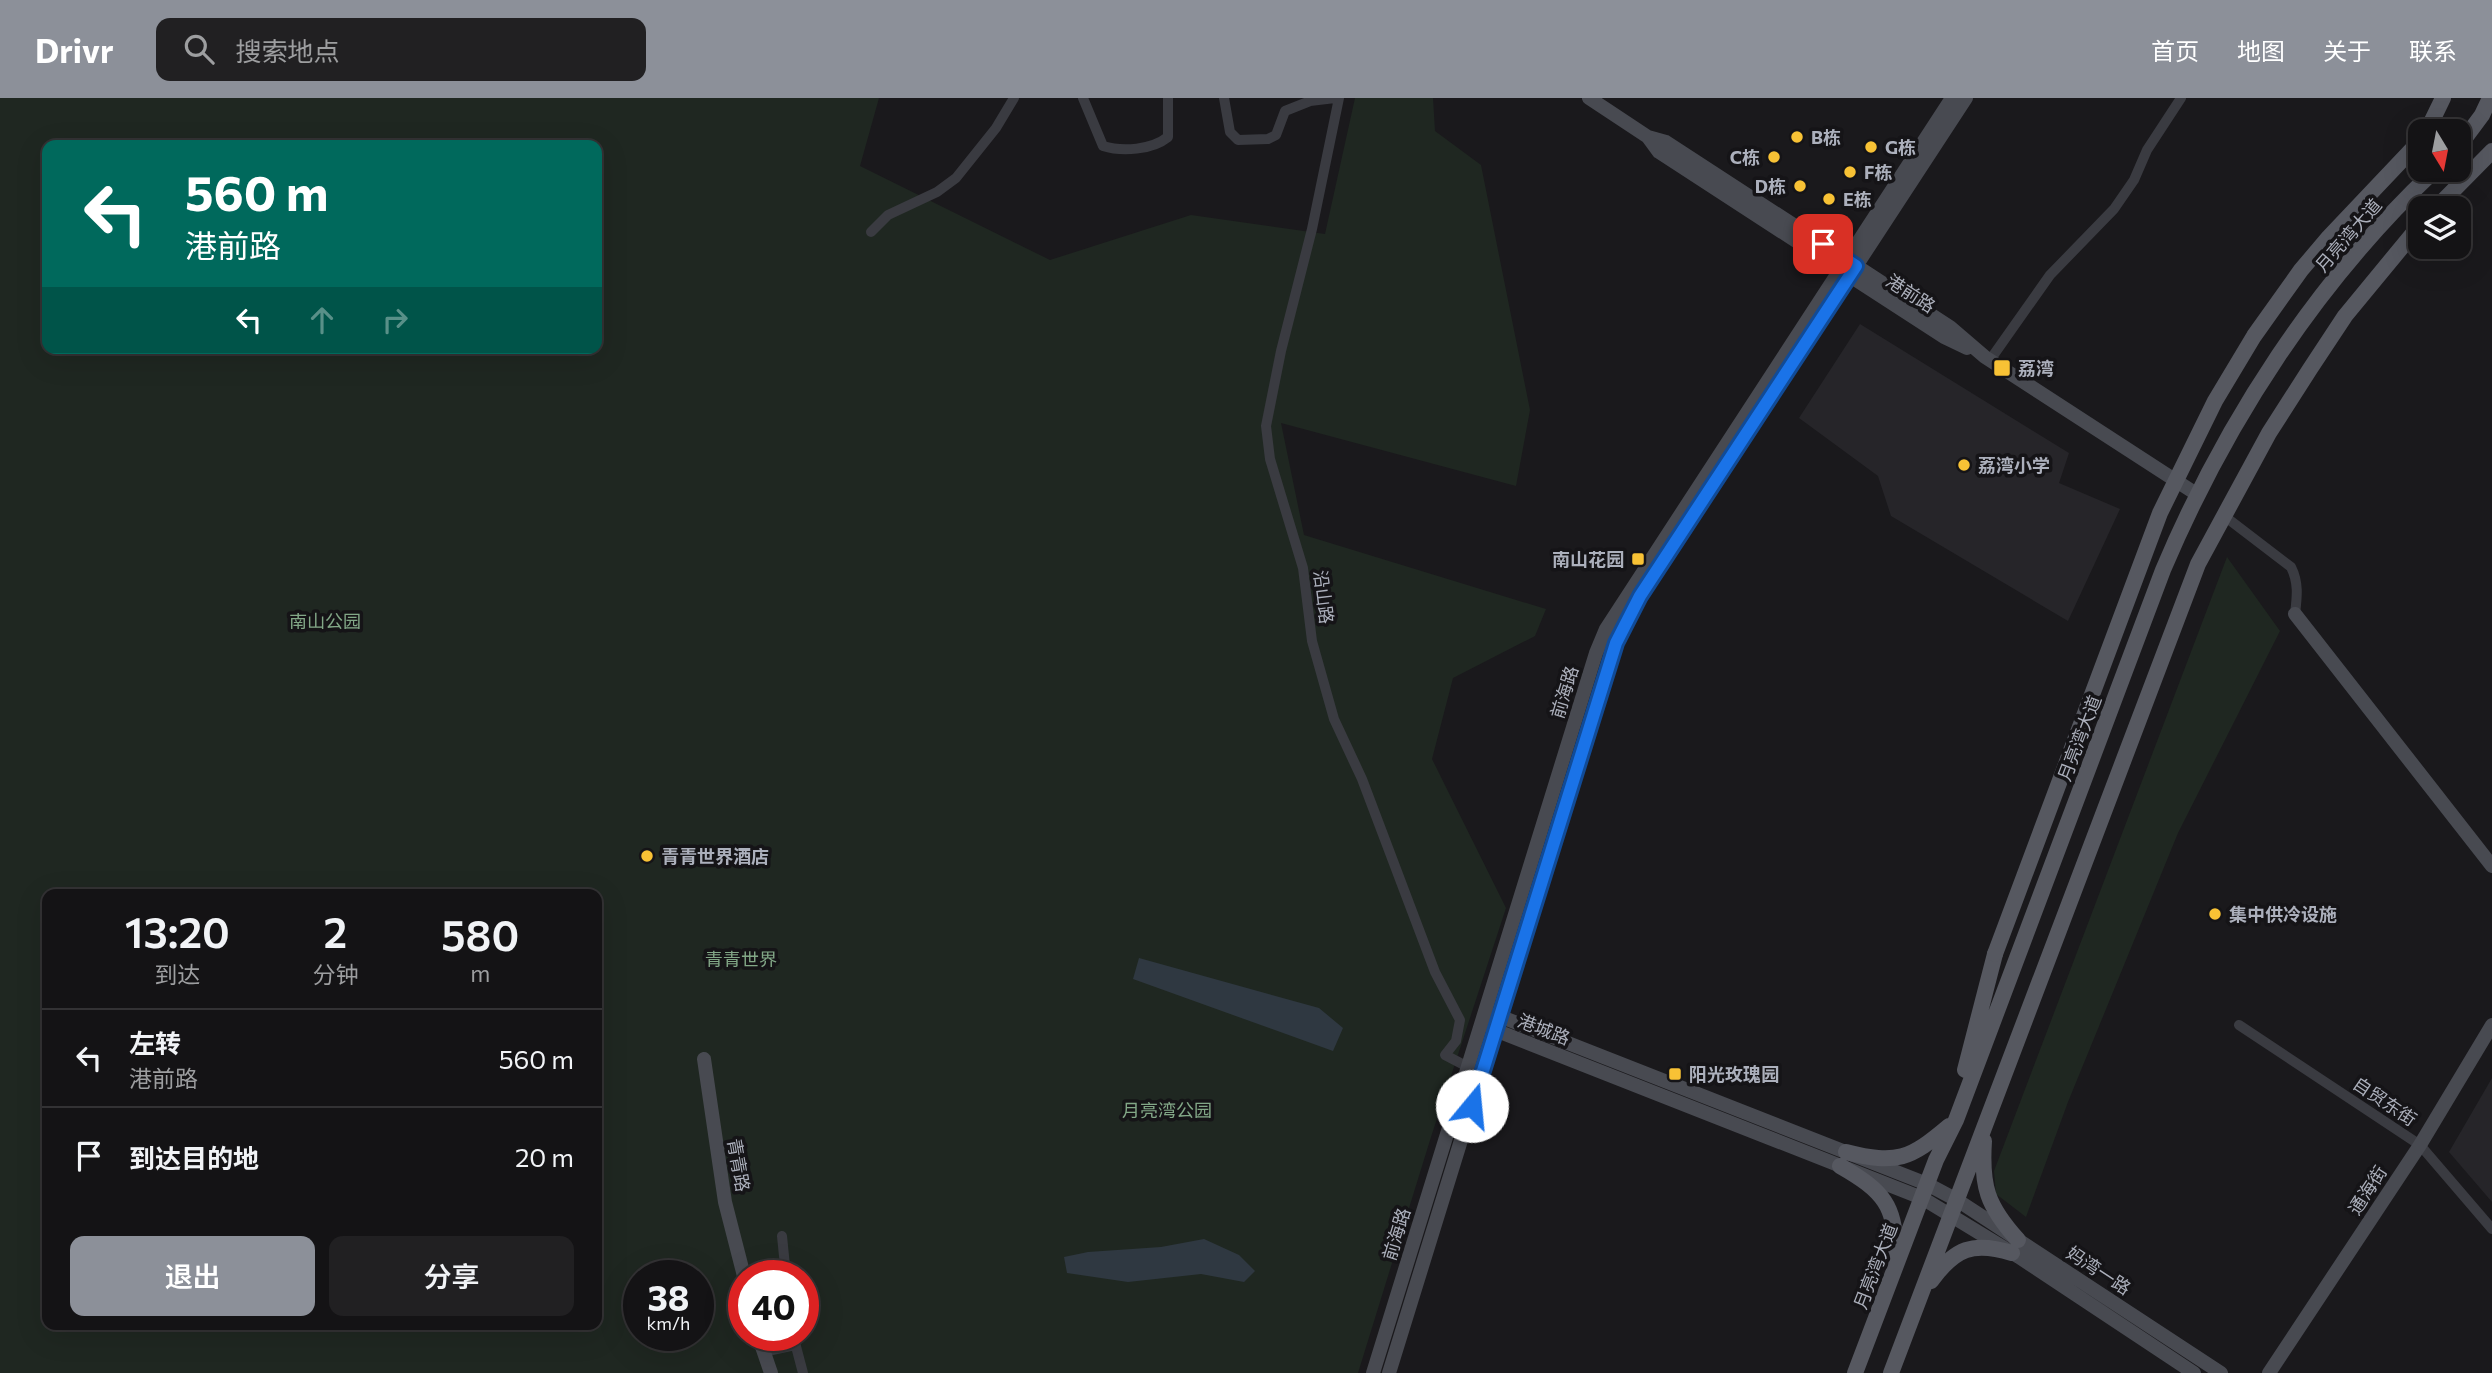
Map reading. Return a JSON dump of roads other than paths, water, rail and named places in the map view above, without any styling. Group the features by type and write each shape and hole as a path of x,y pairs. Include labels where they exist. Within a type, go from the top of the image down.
{"main road":[{"path":"2433,119 2443,98"},
{"path":"2471,130 2490,98"},
{"path":"2471,137 2492,120"},
{"path":"2448,196 2492,152"},
{"path":"1843,1159 1899,1157 1914,1153 1927,1145 1959,1112 1962,1081 1994,954 2156,524 2210,411 2254,336 2301,270 2408,154"},
{"name":"月亮湾大道","path":"1855,1373 1936,1160 1959,1112 2163,570 2198,495 2290,338 2375,231 2423,182"},
{"path":"1891,1373 2198,564 2269,433 2324,348 2353,306 2408,240"},
{"path":"1919,1297 1947,1260 1958,1253 1975,1246 2015,1246 1985,1191 1983,1161 1988,1117"},
{"path":"1843,1159 1888,1203 1895,1235 1891,1280"}],"street":[{"path":"871,232 888,215 937,192 956,178 996,128 1014,98"},
{"path":"1083,98 1103,146 1116,150 1159,144 1168,137 1168,98"},
{"path":"1224,98 1230,132 1238,140 1268,139 1276,135 1285,111 1310,101 1337,98"},
{"name":"沿山路","path":"1337,98 1312,229 1266,426 1269,448 1303,568 1312,641 1334,719 1362,779 1435,972 1460,1020 1456,1041 1446,1055 1468,1067"},
{"name":"港前路","path":"1589,98 1648,137 1666,142 1848,268 1950,327 1987,358 2198,495"},
{"name":"前海路","path":"1389,1373 1608,665 1627,618 1952,98"},
{"name":"前海路","path":"1373,1373 1592,666 1606,629 1848,268 1966,98"},
{"path":"1987,358 2054,270 2114,209 2134,180 2147,150 2181,98"},
{"path":"2223,515 2291,567 2298,588 2295,614 2492,866"},
{"name":"港城路","path":"1483,1018 1925,1191 1954,1207"},
{"name":"自贸东街","path":"2239,1025 2420,1145 2492,1229"},
{"name":"通海街","path":"2269,1373 2420,1145 2492,1025"},
{"name":"青青路","path":"704,1059 723,1190 740,1260"},
{"name":"妈湾一路","path":"1954,1207 2221,1373"},
{"path":"782,1236 784,1260"},
{"name":"妈湾一路","path":"2015,1246 2194,1373"},
{"path":"797,1351 803,1373"},
{"path":"763,1352 771,1373"}],"place":[{"name":"B栋","path":"1797,137"},
{"name":"G栋","path":"1871,147"},
{"name":"C栋","path":"1774,157"},
{"name":"F栋","path":"1850,172"},
{"name":"D栋","path":"1800,186"},
{"name":"E栋","path":"1829,199"},
{"name":"荔湾","path":"2002,368"},
{"name":"荔湾小学","path":"1964,465"},
{"name":"南山花园","path":"1638,559"},
{"name":"青青世界酒店","path":"647,856"},
{"name":"集中供冷设施","path":"2215,914"},
{"name":"阳光玫瑰园","path":"1675,1074"}],"park label":[{"name":"南山公园","path":"325,621"},
{"name":"青青世界","path":"741,959"},
{"name":"月亮湾公园","path":"1167,1110"}]}
